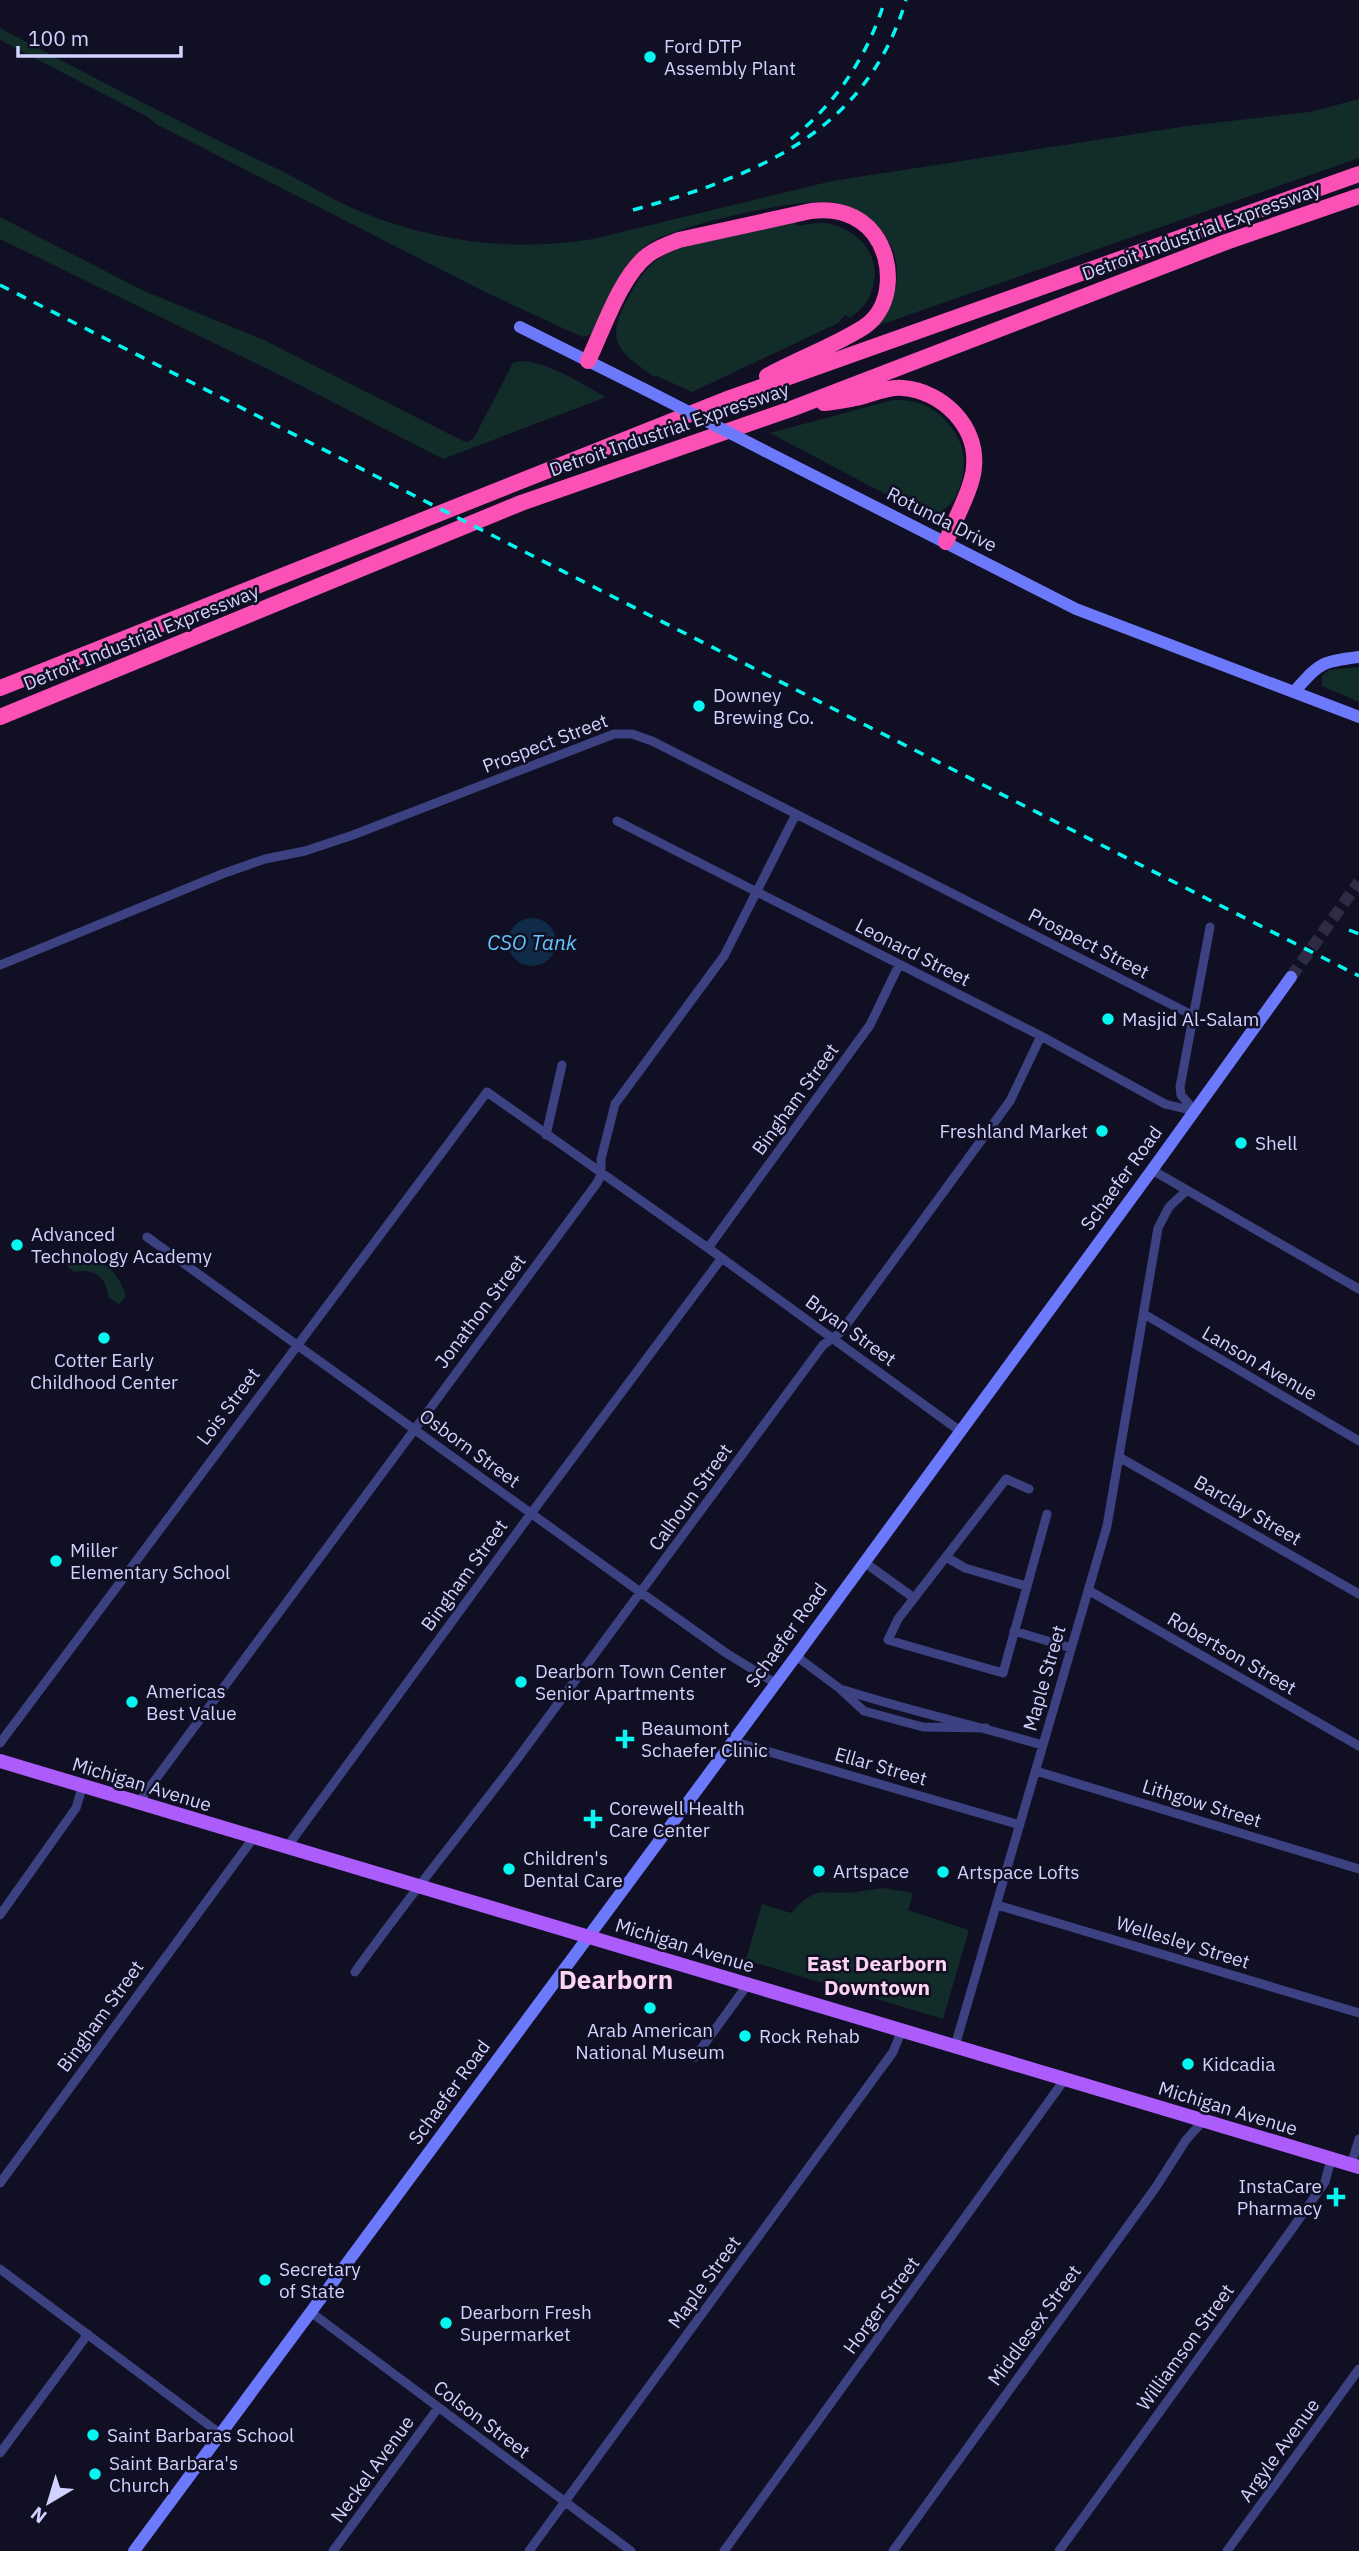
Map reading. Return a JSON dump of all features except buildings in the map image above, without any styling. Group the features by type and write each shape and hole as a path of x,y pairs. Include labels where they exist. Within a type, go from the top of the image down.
{"highway":[{"name":"Detroit Industrial Expressway","path":"0,688 730,398 1359,174"},
{"name":"Detroit Industrial Expressway","path":"0,717 521,503 790,409 1226,242 1359,197"},
{"path":"588,361 628,279 647,256 661,248 679,240 811,211 829,210 858,219 879,241 888,270 884,297 874,317 866,326 799,358 730,398"},
{"path":"790,409 854,399 901,387 925,393 943,402 967,431 972,443 975,467 946,542"}],"main road":[{"name":"Rotunda Drive","path":"520,327 1076,609 1359,718"},
{"path":"1293,692 1314,669 1328,661 1359,657"},
{"name":"Schaefer Road","path":"135,2551 796,1656 1291,977"},
{"name":"Michigan Avenue","path":"0,1762 1355,2166"}],"street":[{"name":"Prospect Street","path":"0,965 222,874 265,859 305,851 353,835 615,733 632,734 652,741 1194,1017"},
{"name":"Jonathon Street","path":"138,1803 587,1198 601,1175 604,1147 615,1104 724,956 796,814"},
{"name":"Leonard Street","path":"617,821 1041,1036 1165,1104 1194,1111"},
{"path":"1194,1111 1181,1096 1180,1087 1210,927"},
{"name":"Bingham Street","path":"708,1248 870,1025 899,965"},
{"name":"Calhoun Street","path":"355,1972 401,1906 641,1592 823,1345 841,1332 1010,1101 1041,1036"},
{"path":"562,1065 546,1135 708,1248"},
{"name":"Lois Street","path":"0,1743 486,1093 546,1135"},
{"path":"1152,1170 1359,1289"},
{"name":"Maple Street","path":"955,2046 1107,1526 1158,1228 1169,1207 1186,1191"},
{"name":"Osborn Street","path":"147,1237 726,1653 775,1683"},
{"name":"Bryan Street","path":"708,1248 960,1431"},
{"name":"Bingham Street","path":"287,1847 721,1259"},
{"name":"Lanson Avenue","path":"1144,1314 1359,1441"},
{"name":"Barclay Street","path":"1119,1457 1359,1594"},
{"path":"1029,1489 1006,1479 898,1619 888,1640 1003,1673 1047,1514"},
{"path":"946,1556 965,1568 1026,1586"},
{"path":"864,1562 914,1598"},
{"name":"Robertson Street","path":"1088,1590 1359,1746"},
{"path":"1014,1631 1071,1648"},
{"path":"796,1656 839,1688 906,1709 986,1728 1042,1745"},
{"name":"Ellar Street","path":"732,1741 1020,1825"},
{"name":"Lithgow Street","path":"1036,1771 1359,1869"},
{"path":"0,1915 76,1808 83,1785"},
{"name":"Bingham Street","path":"0,2183 254,1837"},
{"name":"Wellesley Street","path":"997,1905 1359,2013"},
{"path":"695,2057 748,1984"},
{"name":"Maple Street","path":"529,2551 863,2094 893,2052 902,2030"},
{"name":"Horger Street","path":"724,2551 1065,2079"},
{"name":"Middlesex Street","path":"893,2551 1156,2187 1186,2140 1203,2121"},
{"path":"1355,2166 1359,2139"},
{"name":"Williamson Street","path":"1059,2551 1325,2182 1331,2159"},
{"path":"0,2269 222,2435"},
{"name":"Colson Street","path":"312,2313 631,2551"},
{"path":"0,2453 88,2334"},
{"name":"Argyle Avenue","path":"1227,2551 1359,2369"},
{"name":"Neckel Avenue","path":"333,2551 439,2408"}],"green space":[{"path":"0,28 359,211 416,230 474,242 533,244 593,239 832,181 1187,126 1310,112 1359,99 1359,158 874,327 892,296 897,269 888,241 880,228 869,218 856,210 827,202 789,205 734,215 681,230 647,245 621,274 592,334 582,337 485,292 158,125 146,116 0,40"},
{"path":"0,217 144,291 264,340 463,441 468,442 474,438 513,363 523,361 547,366 606,397 443,459 286,378 0,239"},
{"path":"796,221 797,226 821,223 848,231 858,238 872,257 874,280 871,293 860,310 850,318 845,315 838,323 692,392 654,377 620,347 616,329 619,318 637,283 652,264 680,248 699,242"},
{"path":"893,400 912,401 935,411 959,440 963,454 963,475 956,496 942,511 933,514 917,511 770,433"},
{"path":"1359,667 1359,702 1322,686 1322,676 1329,670"},
{"path":"69,1252 97,1259 112,1270 126,1296 119,1304 108,1297 105,1284 98,1276 88,1271 74,1272 62,1262"},
{"path":"883,1888 913,1893 908,1910 969,1930 943,2019 746,1960 762,1904 791,1913 808,1897 822,1892 845,1893"}],"water":[{"name":"CSO Tank","path":"532,918 549,925 556,942 549,959 532,966 515,959 508,942 515,925"}],"tunnel":[{"path":"1291,977 1359,882"}],"railway":[{"path":"791,139 823,110 849,77 870,40 885,0"},
{"path":"633,210 722,182 763,164 801,142 834,116 864,84 888,46 906,0"},
{"path":"0,285 1359,976"},
{"path":"1349,930 1359,934"}],"place":[{"name":"Ford DTP Assembly Plant","path":"650,57"},
{"name":"Downey Brewing Co.","path":"699,706"},
{"name":"Masjid Al-Salam","path":"1108,1019"},
{"name":"Freshland Market","path":"1102,1131"},
{"name":"Shell","path":"1241,1143"},
{"name":"Advanced Technology Academy","path":"17,1245"},
{"name":"Cotter Early Childhood Center","path":"104,1338"},
{"name":"Miller Elementary School","path":"56,1561"},
{"name":"Dearborn Town Center Senior Apartments","path":"521,1682"},
{"name":"Americas Best Value","path":"132,1702"},
{"name":"Beaumont Schaefer Clinic","path":"625,1739"},
{"name":"Corewell Health Care Center","path":"593,1819"},
{"name":"Children's Dental Care","path":"509,1869"},
{"name":"Artspace","path":"819,1871"},
{"name":"Artspace Lofts","path":"943,1872"},
{"name":"Arab American National Museum","path":"650,2008"},
{"name":"Rock Rehab","path":"745,2036"},
{"name":"Kidcadia","path":"1188,2064"},
{"name":"InstaCare Pharmacy","path":"1336,2197"},
{"name":"Secretary of State","path":"265,2280"},
{"name":"Dearborn Fresh Supermarket","path":"446,2323"},
{"name":"Saint Barbaras School","path":"93,2435"},
{"name":"Saint Barbara's Church","path":"95,2474"}],"district":[{"name":"East Dearborn Downtown","path":"877,1975"},
{"name":"Dearborn","path":"616,1979"}]}
